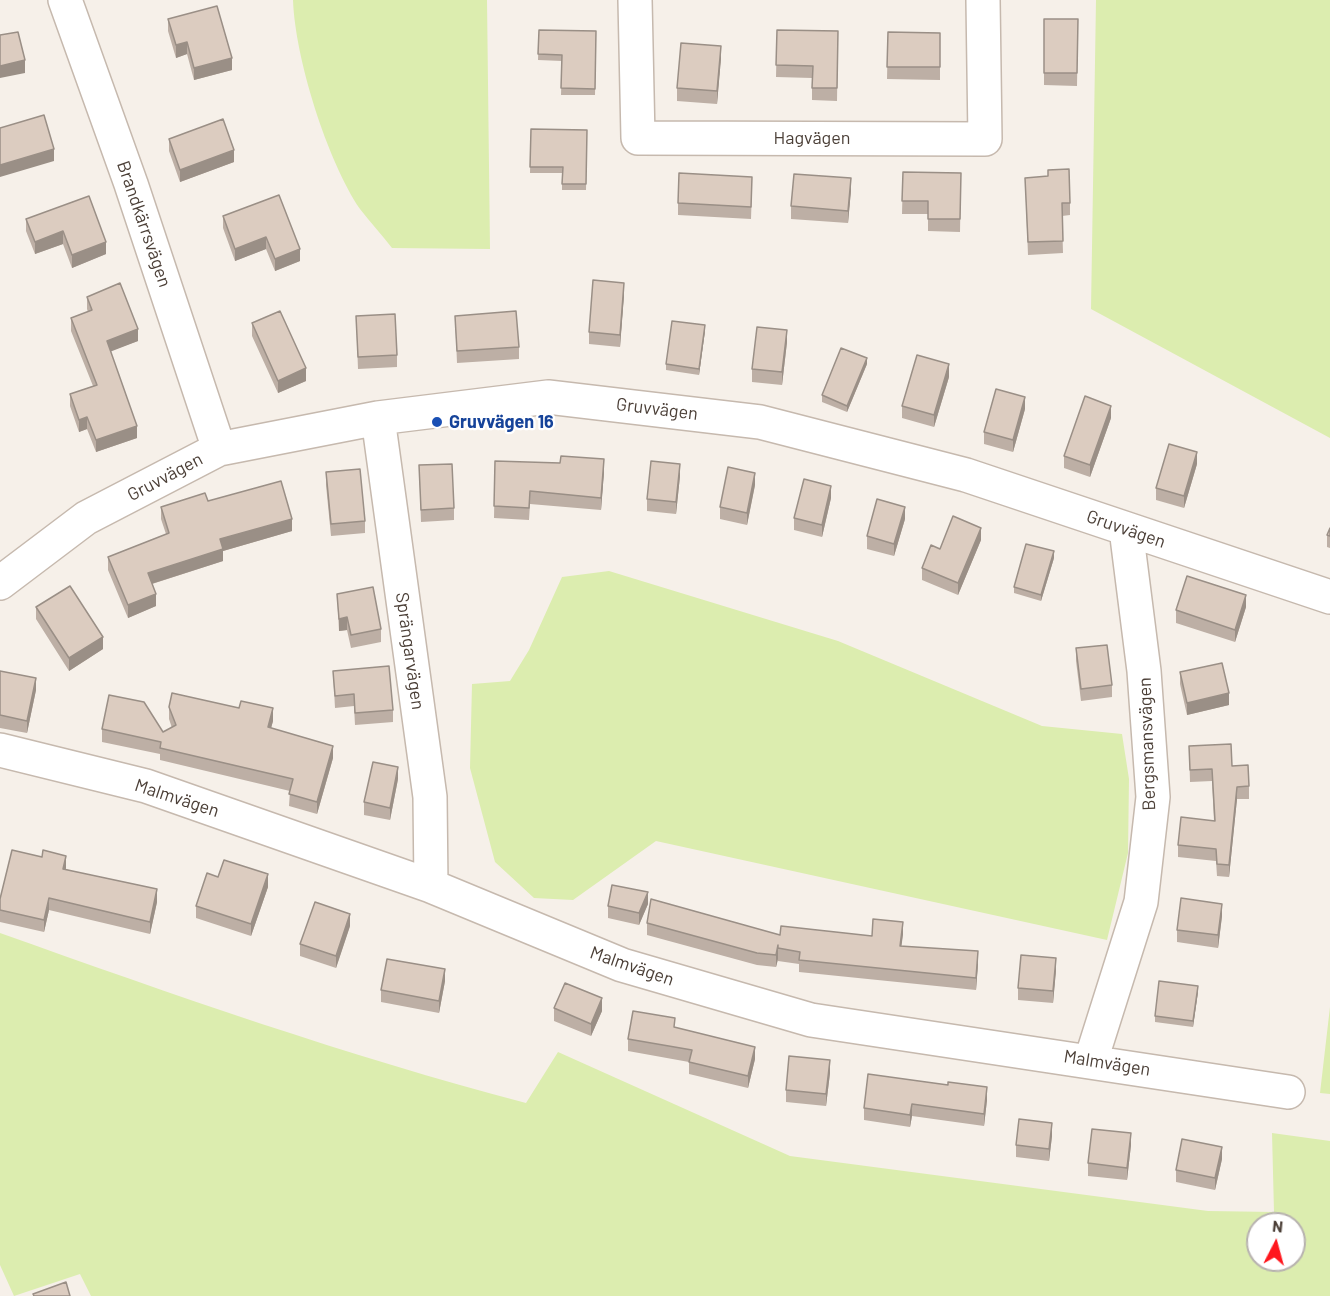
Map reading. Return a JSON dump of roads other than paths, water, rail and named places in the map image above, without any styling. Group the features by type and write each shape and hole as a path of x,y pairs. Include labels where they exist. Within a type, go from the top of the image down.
{"street":[{"name":"Brandkärrsvägen","path":"65,0 219,449"},
{"name":"Hagvägen","path":"635,0 638,138 985,139 983,0"},
{"name":"Gruvvägen","path":"0,583 86,518 219,449 378,418 548,397 760,422 966,475 1330,597"},
{"name":"Sprängarvägen","path":"378,418 430,797 431,886"},
{"name":"Bergsmansvägen","path":"1090,1060 1141,902 1153,797 1144,671 1126,529"},
{"name":"Malmvägen","path":"0,750 146,786 431,886 622,965 810,1020 1090,1060 1288,1092"}],"place":[{"name":"Gruvvägen 16","path":"437,422"}]}
